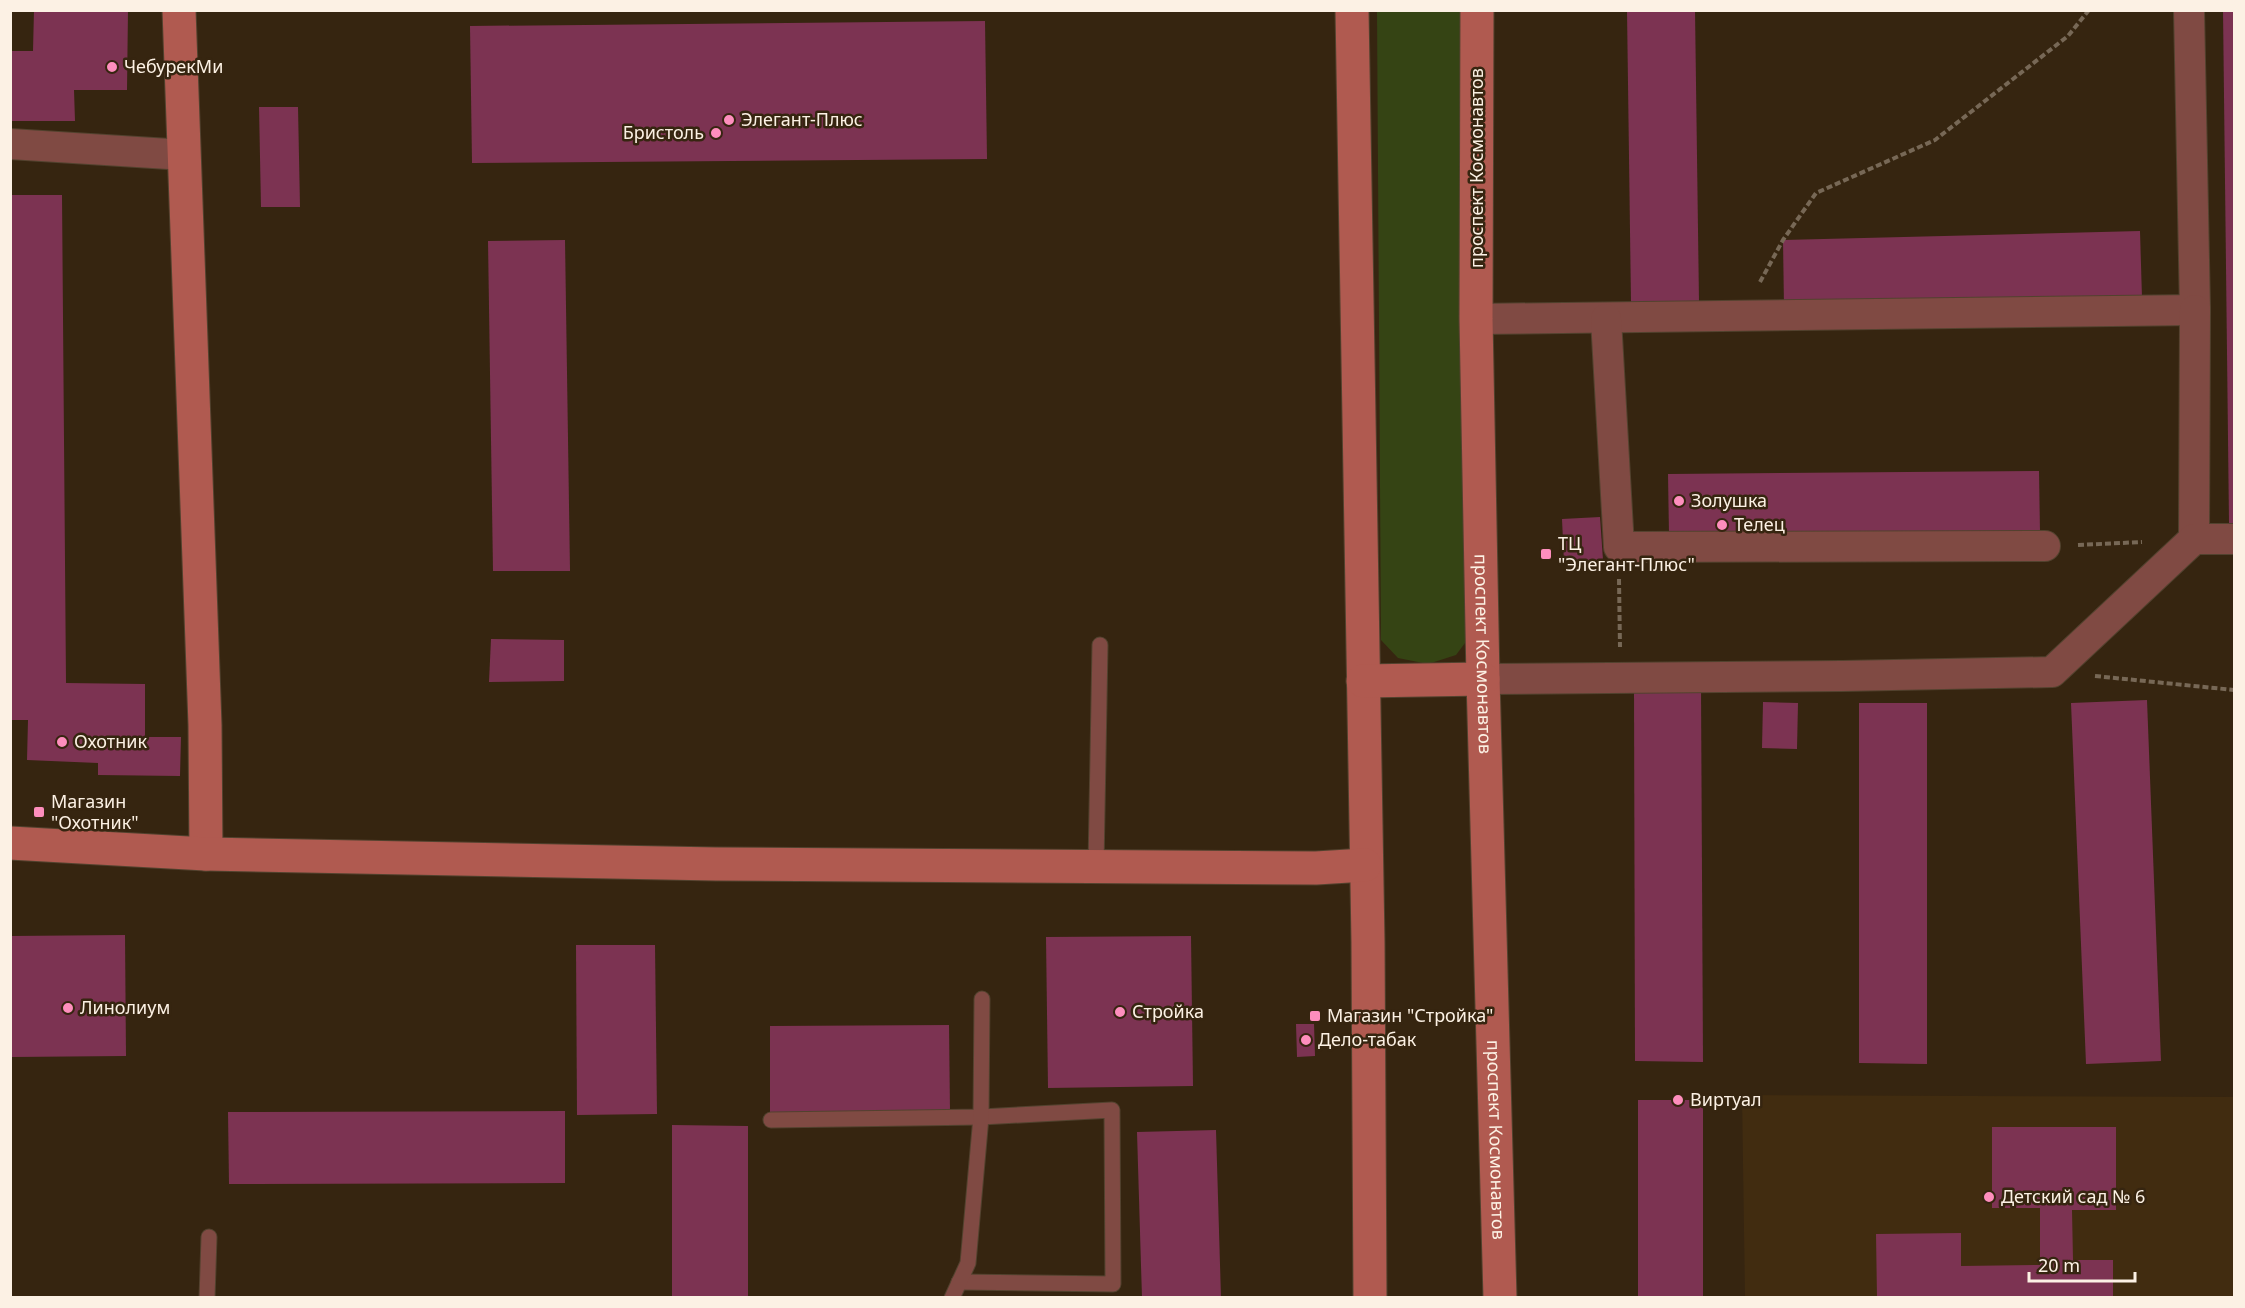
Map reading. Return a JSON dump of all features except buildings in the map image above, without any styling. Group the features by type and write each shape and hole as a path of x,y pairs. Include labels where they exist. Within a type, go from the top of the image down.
{"main road":[{"path":"179,10 205,725 206,854"},
{"path":"1352,10 1370,1298"},
{"name":"проспект Космонавтов","path":"1477,10 1476,319 1483,679 1500,1298"},
{"path":"1363,681 1483,679"},
{"path":"10,843 206,854 716,864 1316,868 1365,865"}],"street":[{"path":"2189,10 2195,310 2194,539"},
{"path":"10,144 185,155"},
{"path":"1476,319 2195,310"},
{"path":"1606,319 1618,547 2045,546"},
{"path":"1483,679 2052,672 2194,539 2235,539"}],"lane":[{"path":"1096,866 1100,645"},
{"path":"952,1298 968,1263 981,1117 982,999"},
{"path":"771,1120 981,1117 1112,1110 1113,1284 959,1282"},
{"path":"207,1298 209,1237"}],"path":[{"path":"1742,317 1782,240 1816,193 1935,140 2068,36 2089,10"},
{"path":"2045,546 2194,539"},
{"path":"1618,547 1620,677"},
{"path":"2052,672 2235,690"}],"shaded area":[{"name":"Детский сад № 6","path":"1742,1095 2234,1097 2234,1297 1745,1297"}],"green space":[{"path":"1377,11 1464,11 1468,639 1456,655 1428,664 1398,658 1381,640"}],"place":[{"name":"ЧебурекМи","path":"112,67"},
{"name":"Элегант-Плюс","path":"729,120"},
{"name":"Бристоль","path":"716,133"},
{"name":"Золушка","path":"1679,501"},
{"name":"Телец","path":"1722,525"},
{"name":"ТЦ \"Элегант-Плюс\"","path":"1546,554"},
{"name":"Охотник","path":"62,742"},
{"name":"Магазин \"Охотник\"","path":"39,812"},
{"name":"Линолиум","path":"68,1008"},
{"name":"Стройка","path":"1120,1012"},
{"name":"Магазин \"Стройка\"","path":"1315,1016"},
{"name":"Дело-табак","path":"1306,1040"},
{"name":"Виртуал","path":"1678,1100"},
{"name":"Детский сад № 6","path":"1989,1197"}]}
